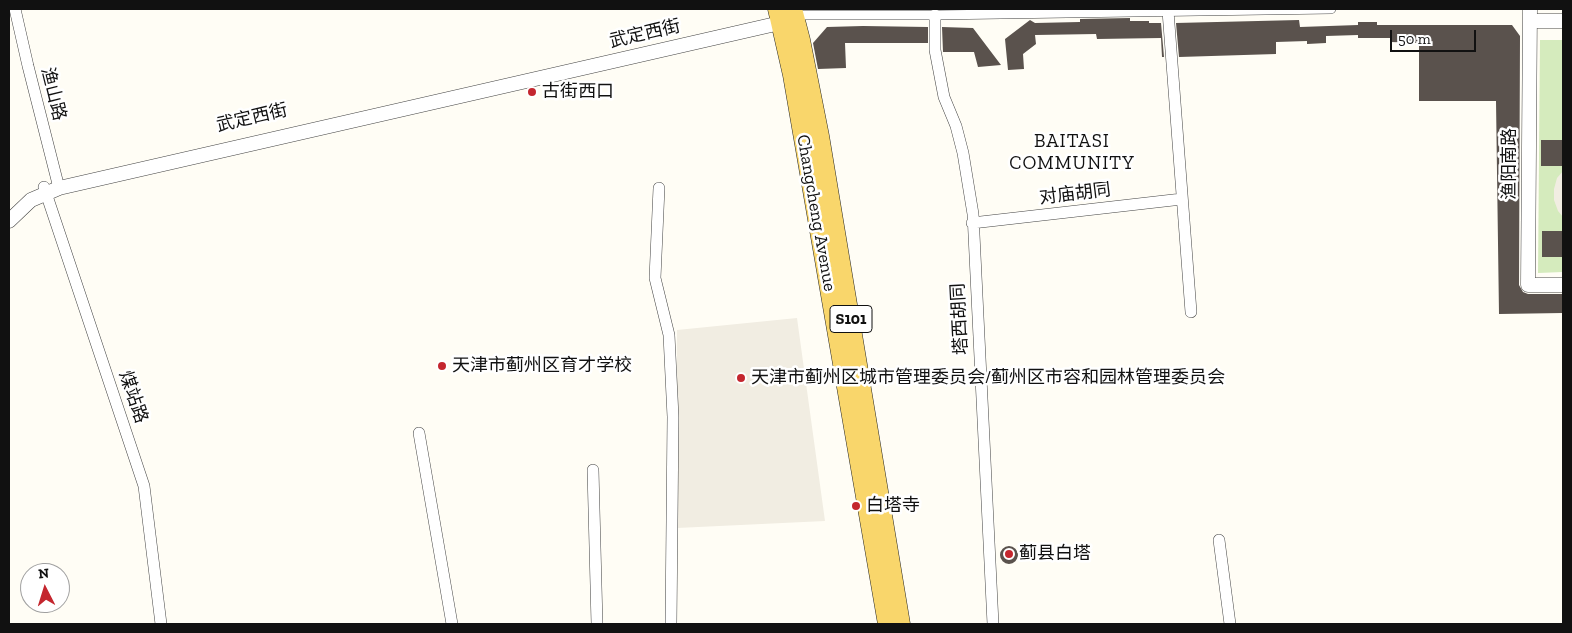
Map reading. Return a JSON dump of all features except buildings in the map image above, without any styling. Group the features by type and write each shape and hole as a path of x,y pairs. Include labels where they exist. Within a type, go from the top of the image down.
{"main road":[{"name":"Changcheng Avenue","path":"785,14 792,75 886,624"},
{"name":"Changcheng Avenue","path":"785,14 820,136 901,624"}],"street":[{"name":"渔山路","path":"15,9 52,188"},
{"path":"785,14 935,15 1332,9"},
{"path":"1168,11 1191,312"},
{"name":"武定西街","path":"9,212 26,197 52,188 785,14"},
{"name":"塔西胡同","path":"935,15 935,50 944,97 956,126 963,152 972,214 993,624"},
{"path":"1530,15 1557,17"},
{"name":"渔阳南路","path":"1530,15 1528,285 1563,285"},
{"name":"武定西街","path":"9,220 31,200 52,188"},
{"name":"煤站路","path":"52,188 144,486 161,624"},
{"path":"659,188 655,278 669,334 673,418 671,624"},
{"name":"对庙胡同","path":"972,223 1182,199"},
{"path":"419,433 452,624"},
{"path":"593,470 597,624"},
{"path":"1219,540 1230,624"}],"green space":[{"path":"1540,40 1563,40 1563,272 1538,273"}],"shaded area":[{"path":"1563,171 1563,217 1558,211 1554,200 1554,189 1557,178"},
{"name":"天津市蓟州区城市管理委员会/蓟州区市容和园林管理委员会","path":"797,318 825,521 677,528 677,330"}],"place":[{"name":"古街西口","path":"532,92"},
{"name":"天津市蓟州区育才学校","path":"442,366"},
{"name":"天津市蓟州区城市管理委员会/蓟州区市容和园林管理委员会","path":"741,378"},
{"name":"白塔寺","path":"856,506"},
{"name":"蓟县白塔","path":"1009,554"}],"district":[{"name":"BAITASI COMMUNITY","path":"1072,153"}]}
